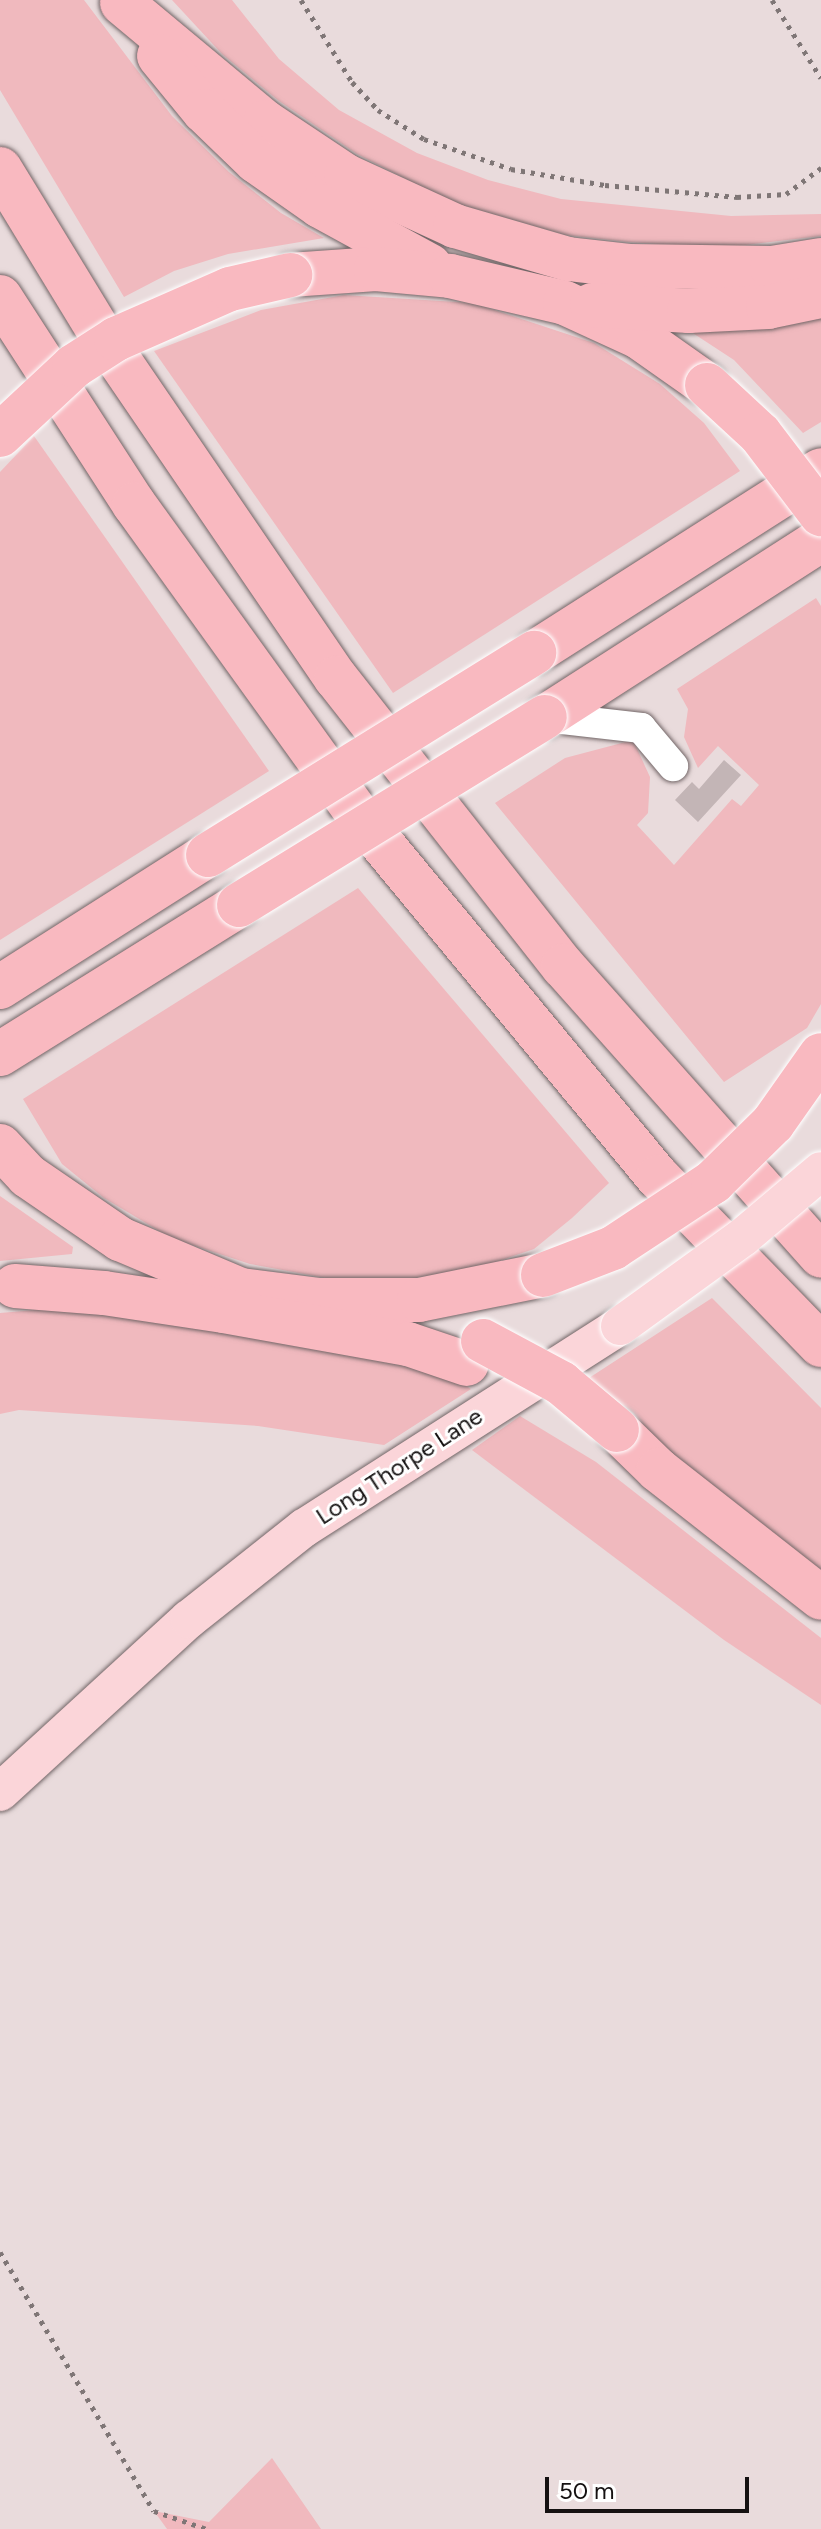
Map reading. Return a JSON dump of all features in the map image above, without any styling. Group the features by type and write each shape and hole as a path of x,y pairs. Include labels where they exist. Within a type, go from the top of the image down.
{"highway":[{"path":"121,1 265,122 346,176 455,226 568,259 629,266 772,268 821,260"},
{"path":"121,1 168,69 256,161 320,206 450,276"},
{"path":"0,169 99,331 336,678 563,966 821,1256"},
{"path":"0,435 74,366 116,339 218,293 290,275 376,269 450,276 565,303 689,311 768,307 821,296"},
{"path":"0,297 134,504 359,816 658,1177 821,1345"},
{"path":"565,303 639,337 707,385 760,434 821,514"},
{"path":"0,987 821,470"},
{"path":"0,1054 545,717 821,540"},
{"path":"7,1288 112,1274 241,1290 376,1301 455,1297 543,1275 623,1242 713,1182 773,1123 821,1055"},
{"path":"14,1161 120,1239 241,1290"},
{"path":"7,1288 104,1293 475,1353"},
{"path":"376,1301 475,1353 561,1383 612,1435 821,1598"}],"main road":[{"name":"Long Thorpe Lane","path":"0,1792 189,1619 304,1528 620,1326 743,1237 821,1171"}],"lane":[{"path":"545,717 641,728 673,766"}],"path":[{"path":"301,0 352,82 378,110 424,139 511,169 605,185 737,197 786,194 821,168"},
{"path":"772,0 821,78"},
{"path":"0,2252 154,2511 207,2529"}],"shaded area":[{"path":"0,0 84,0 172,116 229,172 281,213 324,238 228,254 174,271 124,297 0,90"},
{"path":"172,0 232,0 279,59 339,110 417,153 488,180 561,199 731,216 821,214 821,236 719,248 628,242 565,235 451,202 357,154 279,101 222,54"},
{"path":"344,295 473,303 594,343 660,384 704,423 740,471 393,693 154,351 261,310"},
{"path":"821,308 821,422 803,433 734,360 679,324"},
{"path":"34,436 269,771 0,940 0,472"},
{"path":"816,598 821,606 821,1004 807,1028 724,1082 495,803 565,758 633,740 650,777 648,813 637,825 674,865 732,799 741,806 759,785 718,746 698,768 684,737 688,709 677,689"},
{"path":"358,888 609,1183 572,1218 534,1249 484,1266 409,1279 326,1278 250,1264 171,1238 104,1198 62,1164 23,1099"},
{"path":"0,1196 73,1247 72,1254 0,1261"},
{"path":"712,1298 821,1408 821,1573 628,1422 634,1414 589,1378"},
{"path":"106,1304 445,1373 471,1389 384,1445 258,1426 19,1410 0,1414 0,1313"},
{"path":"520,1416 596,1462 821,1638 821,1705 724,1640 472,1450"},
{"path":"272,2458 321,2529 167,2529 154,2511 209,2522"}],"building":[{"path":"724,760 741,775 698,822 675,800 692,782 699,789"}]}
